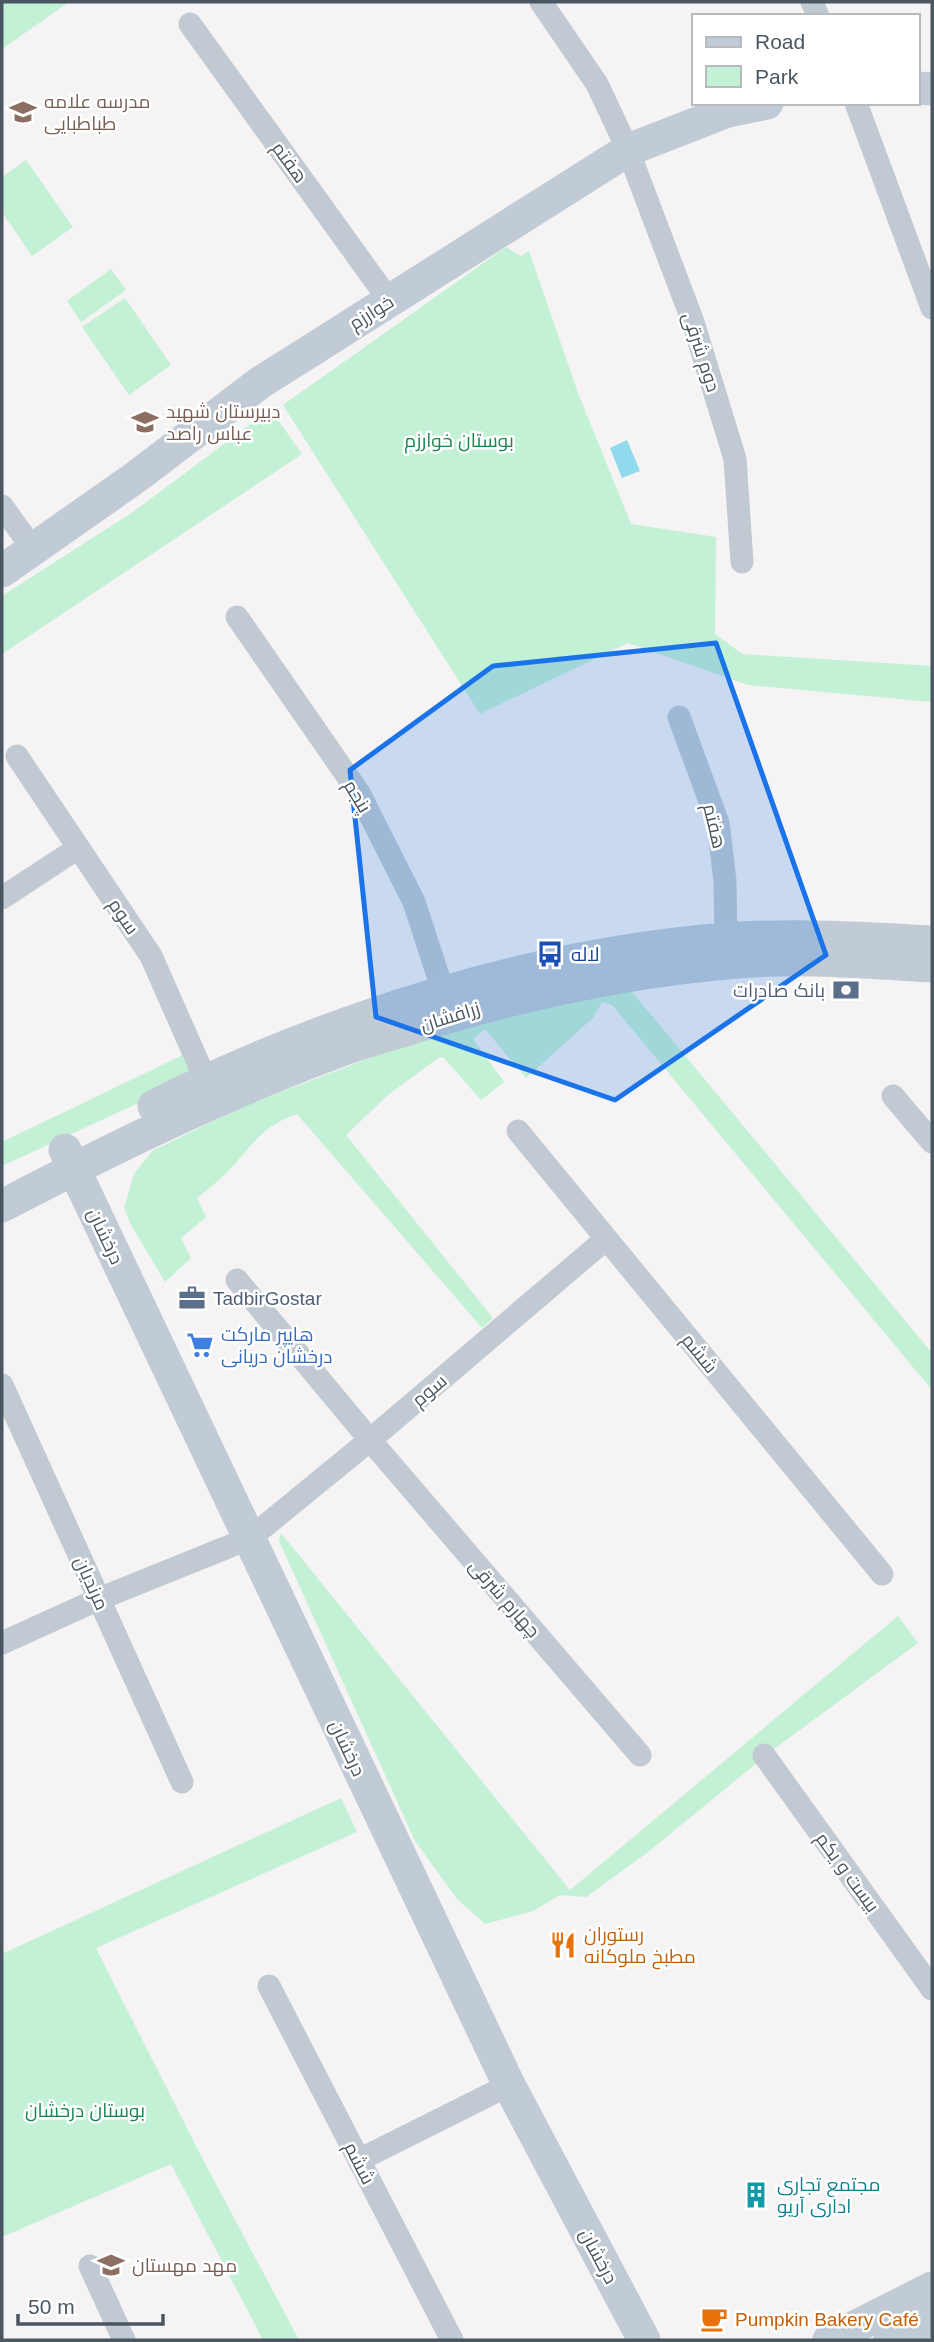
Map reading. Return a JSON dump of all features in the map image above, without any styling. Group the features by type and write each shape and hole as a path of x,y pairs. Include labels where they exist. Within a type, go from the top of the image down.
{"street":[{"name":"دوم شرقی","path":"541,2 597,84 628,150 693,322 735,459 742,562"},
{"name":"هفتم","path":"190,24 389,300"},
{"name":"خوارزم","path":"2,571 136,477 261,382 628,150 728,111 757,105"},
{"path":"857,105 932,308"},
{"path":"2,506 33,549"},
{"name":"پنجم","path":"237,617 359,793 414,902 444,994"},
{"name":"هفتم","path":"679,718 718,823 725,881 726,939"},
{"name":"سوم","path":"17,756 151,956 211,1091"},
{"path":"2,898 78,848"},
{"name":"زرافشان","path":"2,1182 69,1159 211,1091 332,1028 482,982 604,954 726,939 835,937 932,942"},
{"name":"زرافشان","path":"211,1091 488,1004 608,977 728,963 834,960 932,965"},
{"path":"893,1096 932,1142"},
{"name":"ششم","path":"518,1131 882,1574"},
{"name":"زرافشان","path":"2,1206 69,1159"},
{"name":"درخشان","path":"69,1159 509,2085 644,2340"},
{"name":"سوم","path":"2,1643 99,1599 250,1538 370,1440 606,1239"},
{"name":"چهارم شرقی","path":"237,1280 640,1755"},
{"name":"مرنديان","path":"2,1385 182,1782"},
{"name":"بیست و یکم","path":"764,1755 932,1989"},
{"name":"ششم","path":"269,1986 452,2340"},
{"path":"359,2160 509,2085"},
{"path":"90,2266 124,2340"},
{"path":"829,2340 932,2288"},
{"path":"890,2340 932,2318"}],"highlighted area":[{"path":"716,643 826,955 615,1100 376,1017 350,770 493,666"}],"green space":[{"path":"2,2 69,2 2,49"},
{"path":"26,160 73,227 32,256 2,212 2,177"},
{"name":"بوستان خوارزم","path":"506,247 521,256 529,251 578,393 631,524 716,537 715,634 742,654 932,666 932,702 748,685 628,643 480,714 283,405"},
{"path":"111,269 126,290 81,322 67,301"},
{"path":"125,298 171,365 129,395 82,327"},
{"path":"275,416 302,454 2,654 2,596 133,512 256,420"},
{"path":"628,987 932,1353 932,1390 612,1005 602,1002 593,1018 526,1078 485,1029 473,1039 504,1082 481,1100 443,1057 438,1058 388,1095 346,1135 493,1318 482,1328 297,1114 265,1132 216,1183 197,1198 206,1217 181,1238 191,1258 165,1282 131,1225 124,1208 134,1174 152,1151 242,1107 380,1054 496,1015"},
{"path":"187,1053 194,1073 186,1081 2,1166 2,1142"},
{"path":"281,1533 570,1890 898,1616 918,1643 774,1749 648,1852 586,1897 560,1895 533,1911 485,1924 457,1899 415,1841 279,1541"},
{"name":"بوستان درخشان","path":"341,1798 357,1832 96,1948 199,2152 299,2340 263,2340 171,2164 2,2237 2,1954"}],"water":[{"path":"627,440 640,471 622,478 610,448"}],"place":[{"name":"مدرسه علامه طباطبایی","path":"23,112"},
{"name":"دبیرستان شهید عباس راصد","path":"145,422"},
{"name":"لاله","path":"550,954"},
{"name":"بانک صادرات","path":"846,990"},
{"name":"TadbirGostar","path":"192,1298"},
{"name":"هایپر مارکت درخشان دریانی","path":"200,1345"},
{"name":"رستوران مطبخ ملوکانه","path":"563,1945"},
{"name":"مجتمع تجاری اداری آريو","path":"756,2195"},
{"name":"مهد مهستان","path":"111,2265"},
{"name":"Pumpkin Bakery Café","path":"714,2319"}]}
